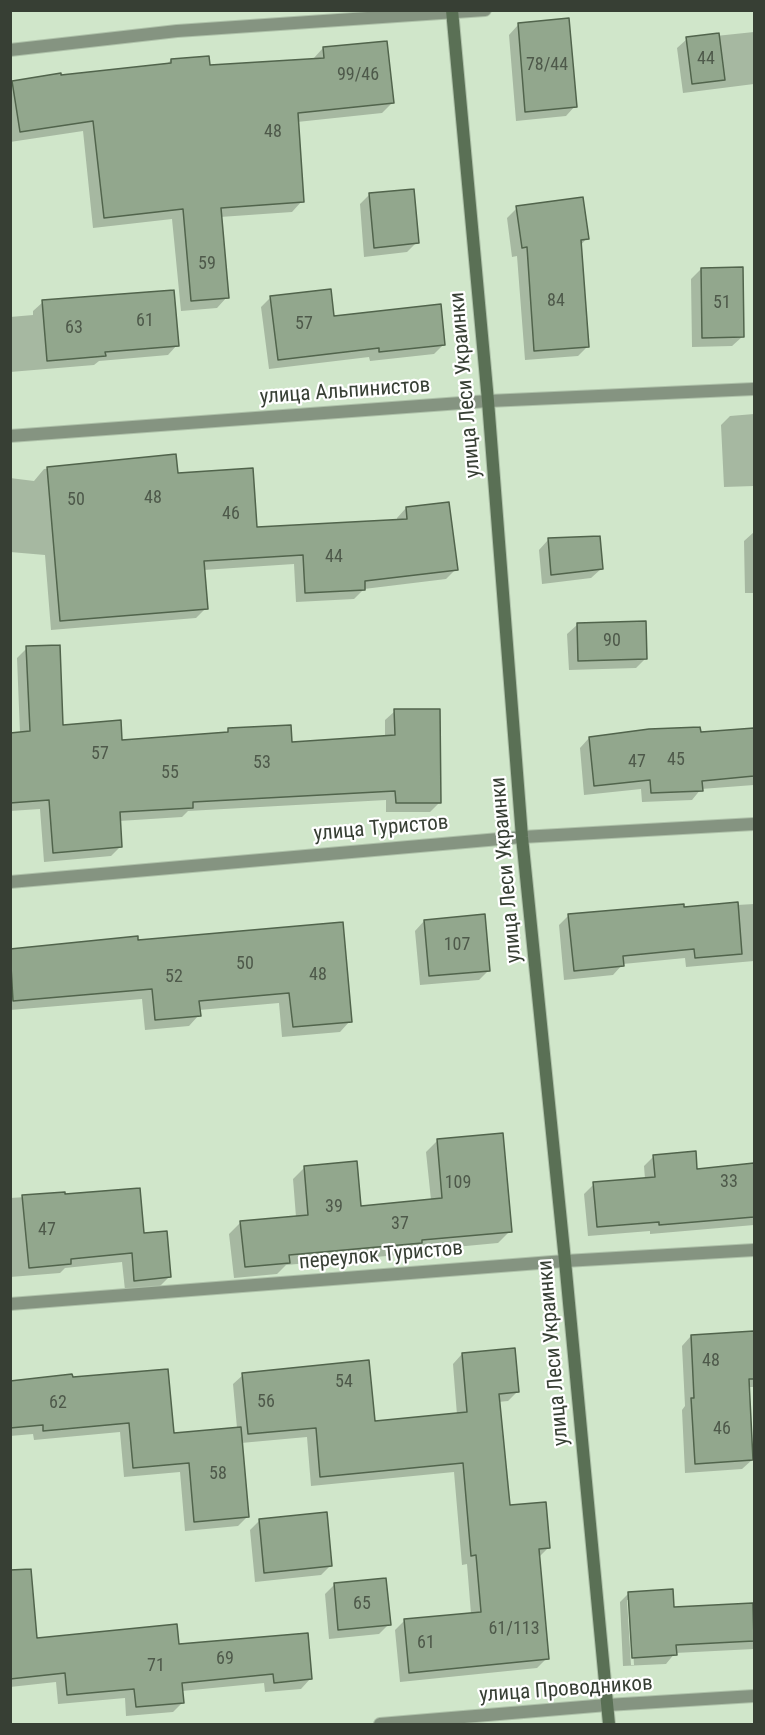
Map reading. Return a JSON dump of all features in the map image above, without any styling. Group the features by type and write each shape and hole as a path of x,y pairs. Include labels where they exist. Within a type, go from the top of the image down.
{"main road":[{"name":"улица Леси Украинки","path":"452,12 488,401 522,837 609,1725"}],"street":[{"path":"10,50 177,32 485,10"},
{"name":"улица Альпинистов","path":"10,436 488,401 754,389"},
{"name":"улица Туристов","path":"10,882 522,837 754,824"},
{"name":"переулок Туристов","path":"10,1304 565,1261 754,1250"},
{"name":"улица Проводников","path":"380,1725 754,1696"}],"building":[{"path":"569,18 577,107 525,112 518,23"},
{"path":"719,33 725,80 692,84 686,37"},
{"path":"387,41 394,103 298,113 304,202 221,208 229,298 191,301 183,209 104,218 93,121 20,132 12,81 61,73 61,75 171,63 171,59 209,56 210,65 324,58 323,47"},
{"path":"414,189 419,243 374,248 369,193"},
{"path":"583,197 589,239 581,240 589,347 534,351 527,247 522,248 516,206"},
{"path":"743,267 744,337 702,338 701,268"},
{"path":"331,289 334,316 441,304 445,345 379,352 379,348 278,360 270,296"},
{"path":"174,290 179,346 105,352 106,356 47,361 42,300"},
{"path":"176,454 178,473 253,468 257,527 407,519 406,507 449,502 458,570 365,581 365,590 305,593 303,555 204,561 208,609 60,621 47,467"},
{"path":"600,536 603,569 551,575 548,538"},
{"path":"646,621 647,659 578,661 577,623"},
{"path":"60,645 63,725 121,720 122,740 228,732 228,728 291,725 292,742 395,735 394,709 440,709 441,803 396,803 395,791 193,802 193,808 120,812 122,847 53,853 49,800 10,803 10,733 30,731 26,646"},
{"path":"700,727 701,732 754,728 754,776 702,781 703,791 651,793 650,780 594,786 589,737 649,729"},
{"path":"738,902 742,954 695,958 694,949 623,956 624,966 574,971 568,914 684,904 684,907"},
{"path":"485,914 490,971 429,976 424,920"},
{"path":"343,922 352,1022 293,1027 289,993 199,1001 201,1016 155,1020 152,989 13,1001 10,949 138,936 138,940"},
{"path":"503,1133 512,1232 289,1255 290,1263 245,1267 240,1221 308,1215 304,1166 357,1161 361,1206 442,1198 437,1139"},
{"path":"696,1151 697,1169 754,1163 754,1217 659,1225 659,1222 597,1227 593,1182 655,1177 653,1155"},
{"path":"140,1188 144,1233 167,1231 171,1277 134,1281 132,1253 71,1259 71,1264 29,1268 22,1195"},
{"path":"754,1331 754,1379 749,1379 753,1460 695,1464 691,1398 694,1398 691,1335"},
{"path":"515,1348 519,1392 499,1394 510,1505 546,1502 550,1548 539,1549 549,1659 409,1673 404,1619 481,1612 476,1555 471,1556 463,1463 320,1477 316,1428 248,1434 242,1373 369,1360 375,1421 467,1412 462,1353"},
{"path":"168,1369 174,1433 241,1427 249,1517 194,1522 189,1463 133,1468 129,1423 43,1431 43,1425 10,1428 10,1381 72,1374 73,1377"},
{"path":"327,1512 332,1566 264,1573 259,1519"},
{"path":"31,1569 37,1638 177,1624 179,1644 308,1633 312,1679 274,1683 273,1674 182,1683 184,1703 136,1707 134,1689 67,1695 65,1673 10,1679 10,1570"},
{"path":"386,1578 391,1625 338,1630 334,1583"},
{"path":"673,1589 674,1607 753,1603 754,1641 676,1645 677,1655 632,1658 628,1592"}]}
